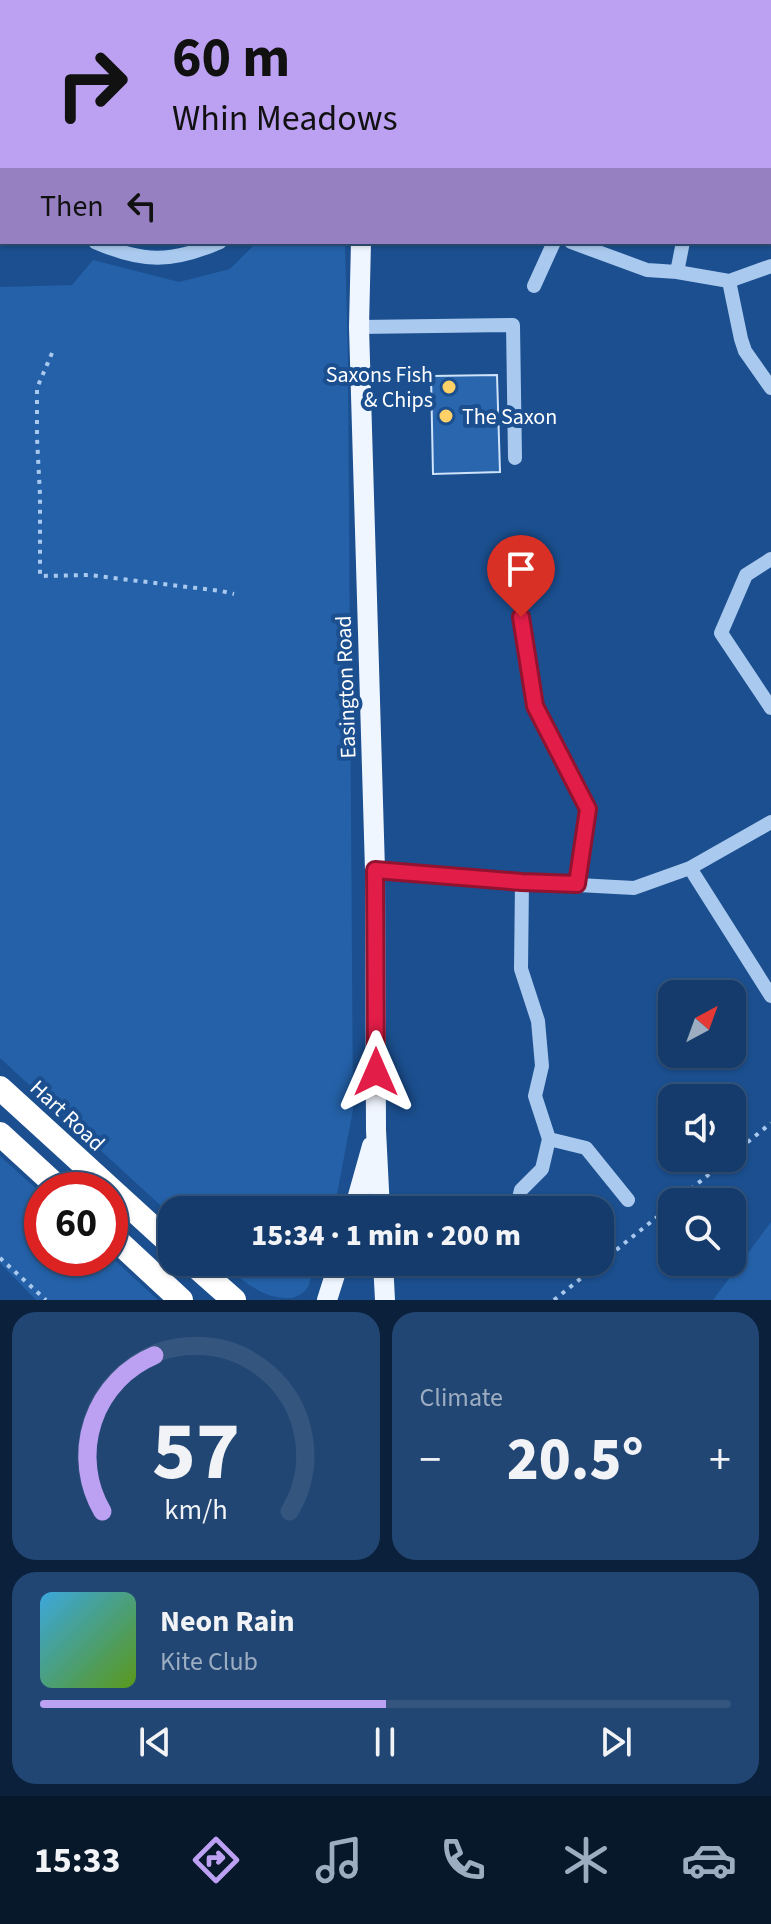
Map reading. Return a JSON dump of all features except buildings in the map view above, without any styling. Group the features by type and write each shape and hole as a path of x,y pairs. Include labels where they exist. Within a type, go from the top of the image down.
{"highway":[{"name":"Hart Road","path":"0,1088 158,1232"},
{"path":"0,1134 41,1172"},
{"path":"128,1251 181,1300"},
{"path":"207,1276 234,1300"}],"main road":[{"name":"Easington Road","path":"361,244 359,327 375,870 376,1130 379,1196"},
{"name":"Easington Road","path":"358,1196 376,1130"},
{"path":"327,1300 335,1276"},
{"path":"384,1276 385,1300"}],"street":[{"path":"99,244 119,253 159,260 215,244"},
{"path":"534,286 553,244"},
{"path":"576,244 647,270 729,281 771,266"},
{"path":"677,272 683,244"},
{"path":"729,281 745,351 771,388"},
{"path":"359,327 513,325 515,458"},
{"path":"771,559 746,575 721,633 771,708"},
{"path":"521,617 535,706 588,809 577,884"},
{"path":"375,870 634,888 690,868 771,822"},
{"path":"690,868 771,996"},
{"path":"520,1196 521,1190 542,1169 549,1139 535,1096 542,1066 538,1021 521,969 522,882"},
{"path":"549,1139 586,1148 628,1200"}],"path":[{"path":"52,353 37,388 40,576 89,575 234,594"},
{"path":"746,1143 771,1123"},
{"path":"692,1188 711,1172"},
{"path":"554,1300 658,1216"},
{"path":"0,1258 46,1300"}],"shaded area":[{"path":"255,244 345,244 353,1110 337,1196 158,1196 158,1203 128,1176 128,1172 124,1172 0,1058 0,287 72,285 93,260 179,282 230,269"},
{"path":"0,1156 24,1178 24,1276 128,1276 128,1272 158,1300 36,1300 0,1263"},
{"path":"771,1222 771,1300 713,1300 731,1276 746,1276 746,1256"},
{"path":"238,1276 311,1276 308,1287 292,1298 272,1296"}],"place":[{"name":"Saxons Fish & Chips","path":"449,387"},
{"name":"The Saxon","path":"446,416"}],"route":[{"path":"376,1072 375,870 577,884 588,809 535,706 521,617"}]}
